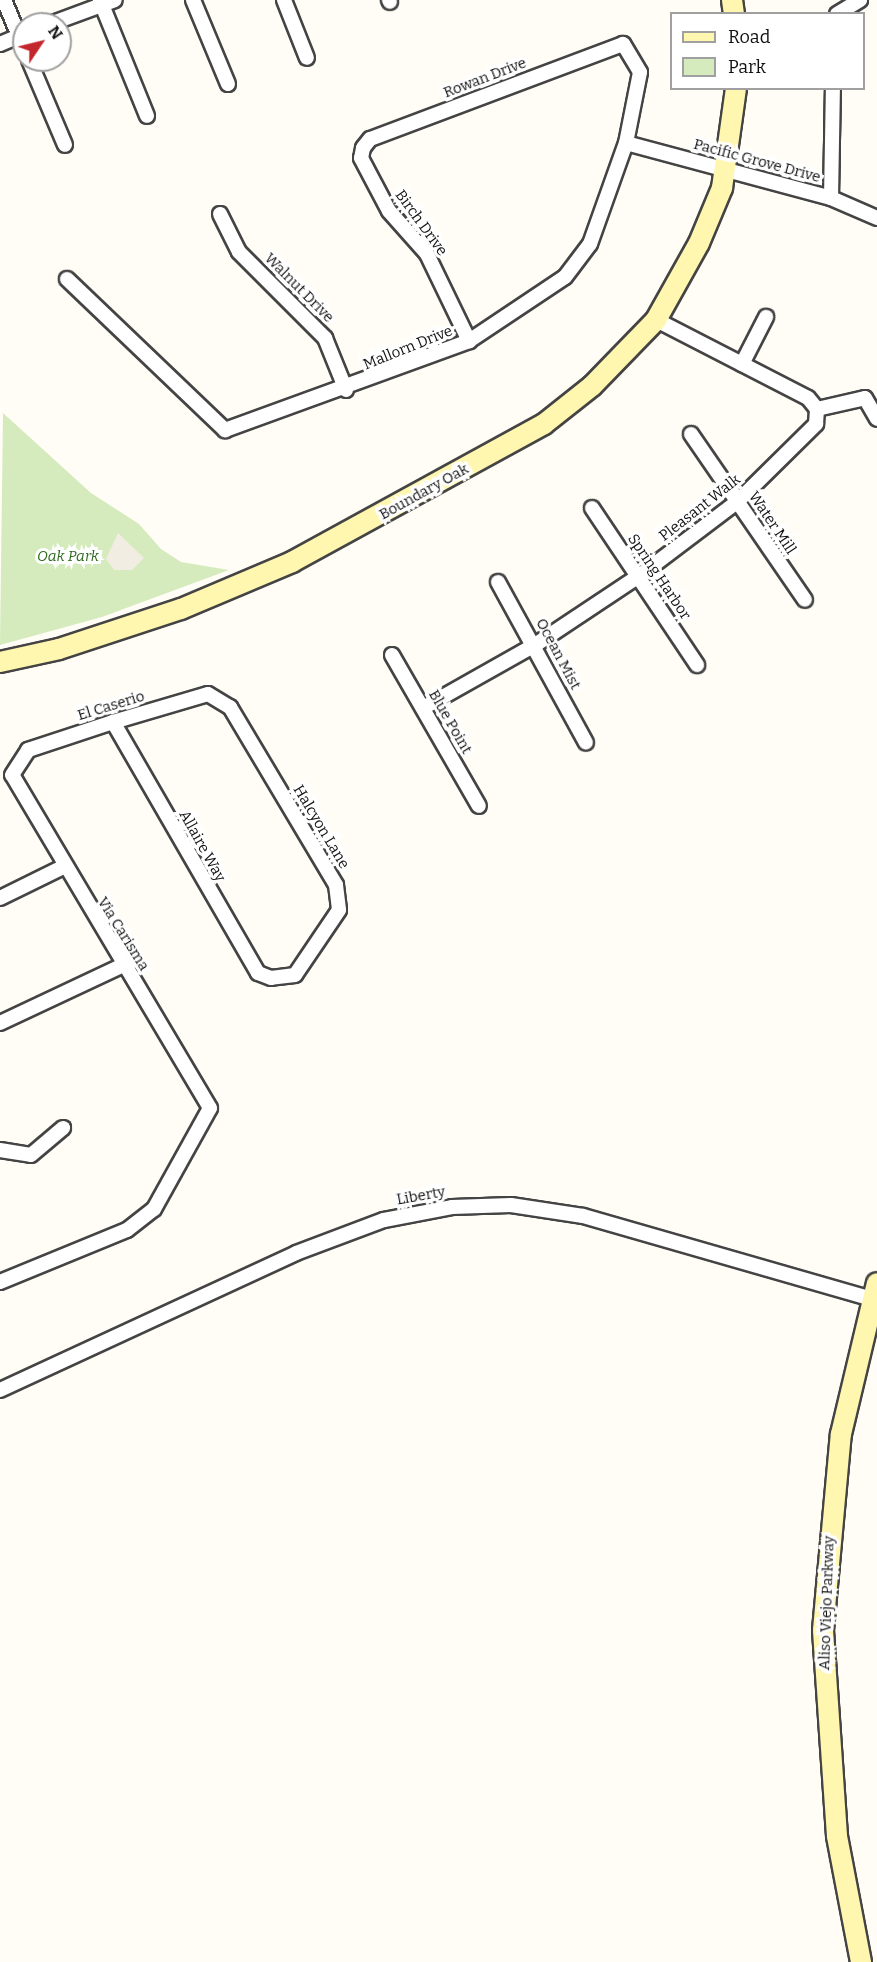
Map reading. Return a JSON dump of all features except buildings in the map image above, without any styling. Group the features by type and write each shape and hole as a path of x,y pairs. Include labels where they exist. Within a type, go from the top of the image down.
{"street":[{"path":"4,0 12,17"},
{"path":"193,0 228,84"},
{"path":"284,0 307,58"},
{"path":"840,12 860,0"},
{"path":"72,15 106,2 147,116"},
{"name":"Rowan Drive","path":"361,158 370,139 612,45 630,50"},
{"name":"Mallorn Drive","path":"67,279 225,430 346,390 469,341 565,277 590,244 626,143 640,72 630,50"},
{"path":"34,72 65,145"},
{"name":"Boundary Oak","path":"0,662 59,649 181,609 364,526 544,424 592,386 656,320 699,243 725,169 736,90"},
{"path":"831,198 833,90"},
{"name":"Pacific Grove Drive","path":"626,143 831,198 877,218"},
{"name":"Birch Drive","path":"361,158 389,211 427,254 469,341"},
{"name":"Walnut Drive","path":"220,214 239,252 325,338 346,390"},
{"path":"742,364 766,317"},
{"path":"656,320 808,398 817,410 865,398 877,419"},
{"name":"Pleasant Walk","path":"423,708 535,645 639,576 738,501 801,443 816,424 817,410"},
{"name":"Water Mill","path":"691,434 805,600"},
{"name":"Spring Harbor","path":"592,508 698,665"},
{"name":"Ocean Mist","path":"498,582 535,645 586,743"},
{"name":"Blue Point","path":"392,655 479,806"},
{"name":"El Caserio","path":"12,775 28,750 113,722 208,694 230,706"},
{"name":"Halcyon Lane","path":"230,706 336,885 339,910 295,975 271,978"},
{"name":"Allaire Way","path":"113,722 248,963 271,978"},
{"name":"Via Carisma","path":"0,1282 127,1230 154,1209 210,1108 63,867 12,775"},
{"path":"0,898 63,867"},
{"path":"0,1023 123,965"},
{"path":"0,1150 31,1155 63,1128"},
{"name":"Liberty","path":"0,1390 296,1253 384,1220 452,1207 512,1205 583,1216 875,1291"},
{"name":"Aliso Viejo Parkway","path":"861,1962 837,1836 823,1630 841,1434 875,1291"}],"green space":[{"name":"Oak Park","path":"3,413 91,493 139,524 161,549 181,562 229,570 102,617 0,645"}],"shaded area":[{"path":"118,533 144,558 132,570 114,570 106,559"}]}
